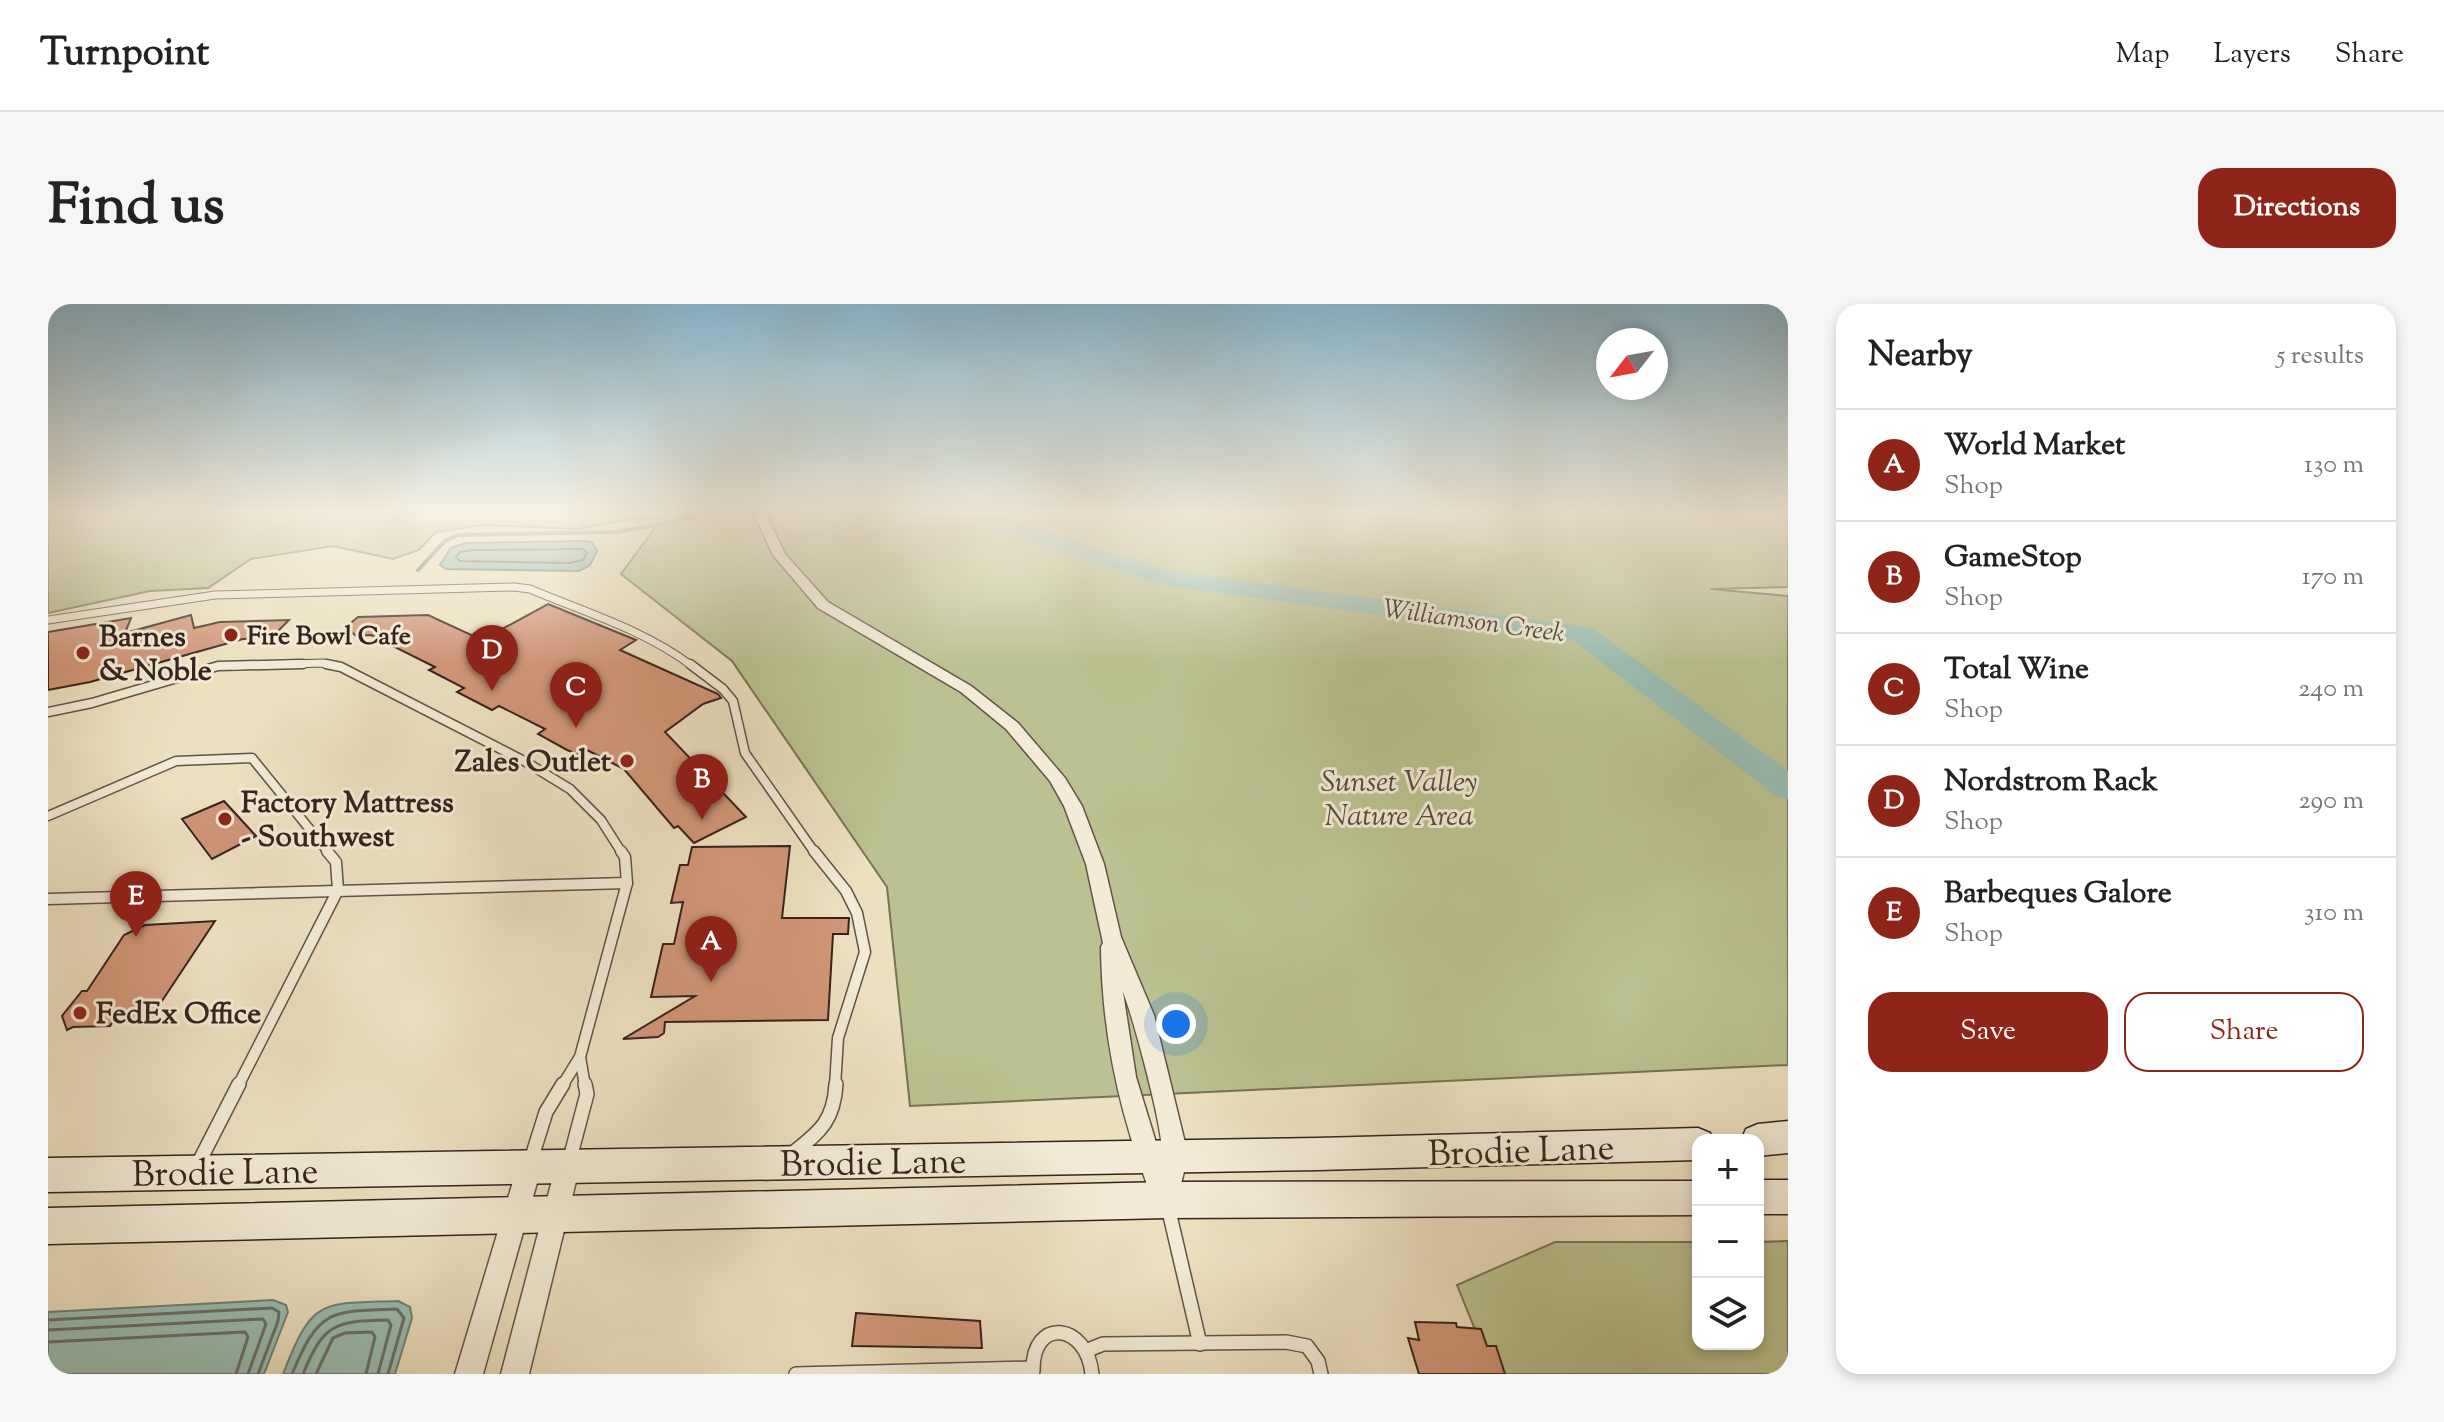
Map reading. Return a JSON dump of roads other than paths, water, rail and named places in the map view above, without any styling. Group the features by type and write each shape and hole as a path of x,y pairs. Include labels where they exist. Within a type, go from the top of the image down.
{"main road":[{"path":"1764,1139 1788,1137"},
{"name":"Brodie Lane","path":"48,1175 1318,1154 1692,1144"},
{"path":"1764,1197 1788,1197"},
{"name":"Brodie Lane","path":"48,1226 1166,1200 1692,1198"}],"street":[{"path":"787,564 823,605 966,689 1012,726 1036,750 1073,806 1095,864 1111,937 1143,1015 1166,1200"},
{"path":"1111,937 1114,1015 1161,1155"},
{"path":"469,1374 530,1165"},
{"path":"515,1374 568,1165"}],"lane":[{"path":"48,620 215,595 514,587 530,589 640,635 673,651 708,676 733,701 745,753 833,878 846,891 857,913 865,952 838,1038 835,1093 828,1120 808,1144 769,1163"},
{"path":"48,712 92,703 218,666 323,663 341,667 526,762 570,789 601,820 625,857 627,883 580,1057 546,1112 530,1165"},
{"path":"48,816 176,761 252,758 336,862 338,890 194,1172"},
{"path":"48,899 627,883"},
{"path":"568,1165 587,1094 580,1057"},
{"path":"1166,1200 1200,1344"},
{"path":"796,1374 1033,1371 1037,1344 1052,1332 1072,1335 1088,1350 1092,1374"},
{"path":"1088,1350 1103,1344 1286,1342 1307,1346 1318,1361 1321,1374"}],"water":[{"path":"591,564 579,571 446,569 440,565"},
{"path":"273,1300 286,1305 288,1312 264,1374 48,1374 48,1312"},
{"path":"398,1301 410,1307 412,1318 395,1374 283,1374 303,1331 322,1310 351,1303"}],"waterway":[{"path":"418,570 424,564"},
{"name":"Williamson Creek","path":"1122,564 1166,578 1582,634 1788,788"}],"place":[{"name":"Fire Bowl Cafe","path":"231,635"},
{"name":"Barnes & Noble","path":"83,653"},
{"name":"Nordstrom Rack","path":"492,691"},
{"name":"Total Wine","path":"576,728"},
{"name":"Zales Outlet","path":"627,761"},
{"name":"Factory Mattress - Southwest","path":"225,819"},
{"name":"GameStop","path":"702,820"},
{"name":"Barbeques Galore","path":"136,937"},
{"name":"World Market","path":"711,982"},
{"name":"FedEx Office","path":"80,1013"}],"park label":[{"name":"Sunset Valley Nature Area","path":"1399,798"}]}
